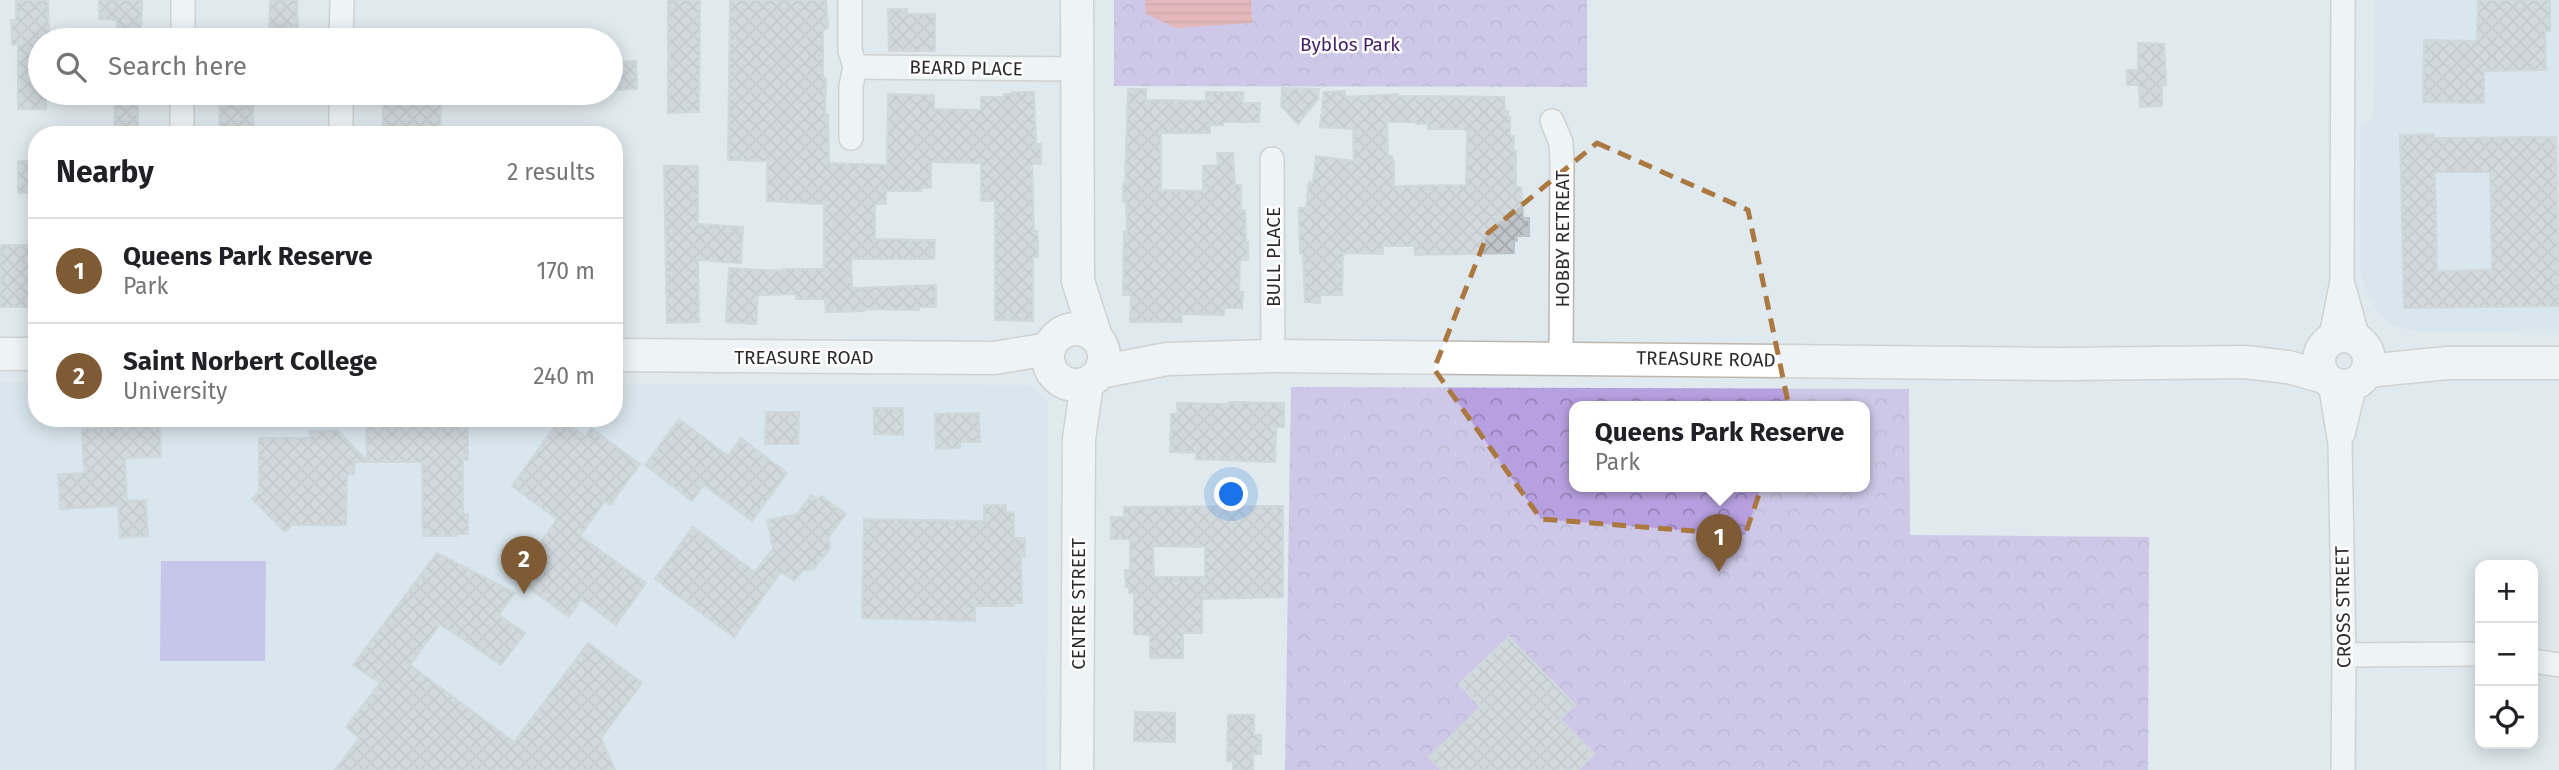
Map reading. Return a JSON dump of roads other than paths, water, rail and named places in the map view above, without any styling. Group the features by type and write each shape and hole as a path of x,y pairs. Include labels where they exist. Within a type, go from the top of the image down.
{"street":[{"path":"183,0 183,28"},
{"path":"341,28 342,0"},
{"path":"850,0 850,50 855,67 851,86 851,138"},
{"name":"CENTRE STREET","path":"1077,0 1077,770"},
{"name":"CROSS STREET","path":"2343,0 2344,361 2340,444 2343,770"},
{"name":"BEARD PLACE","path":"855,67 1076,69"},
{"path":"182,126 183,105"},
{"path":"341,105 341,126"},
{"name":"HOBBY RETREAT","path":"1552,121 1561,143 1562,163 1561,358"},
{"name":"BULL PLACE","path":"1272,159 1273,356"},
{"path":"0,354 28,354"},
{"name":"TREASURE ROAD","path":"623,355 1077,359 1273,356 2067,364 2245,362 2288,367 2344,361 2559,363"},
{"path":"2344,655 2475,654"},
{"path":"2538,662 2559,665"}],"place":[{"name":"Queens Park Reserve","path":"1719,572"},
{"name":"Saint Norbert College","path":"524,594"}],"park label":[{"name":"Byblos Park","path":"1350,44"}]}
